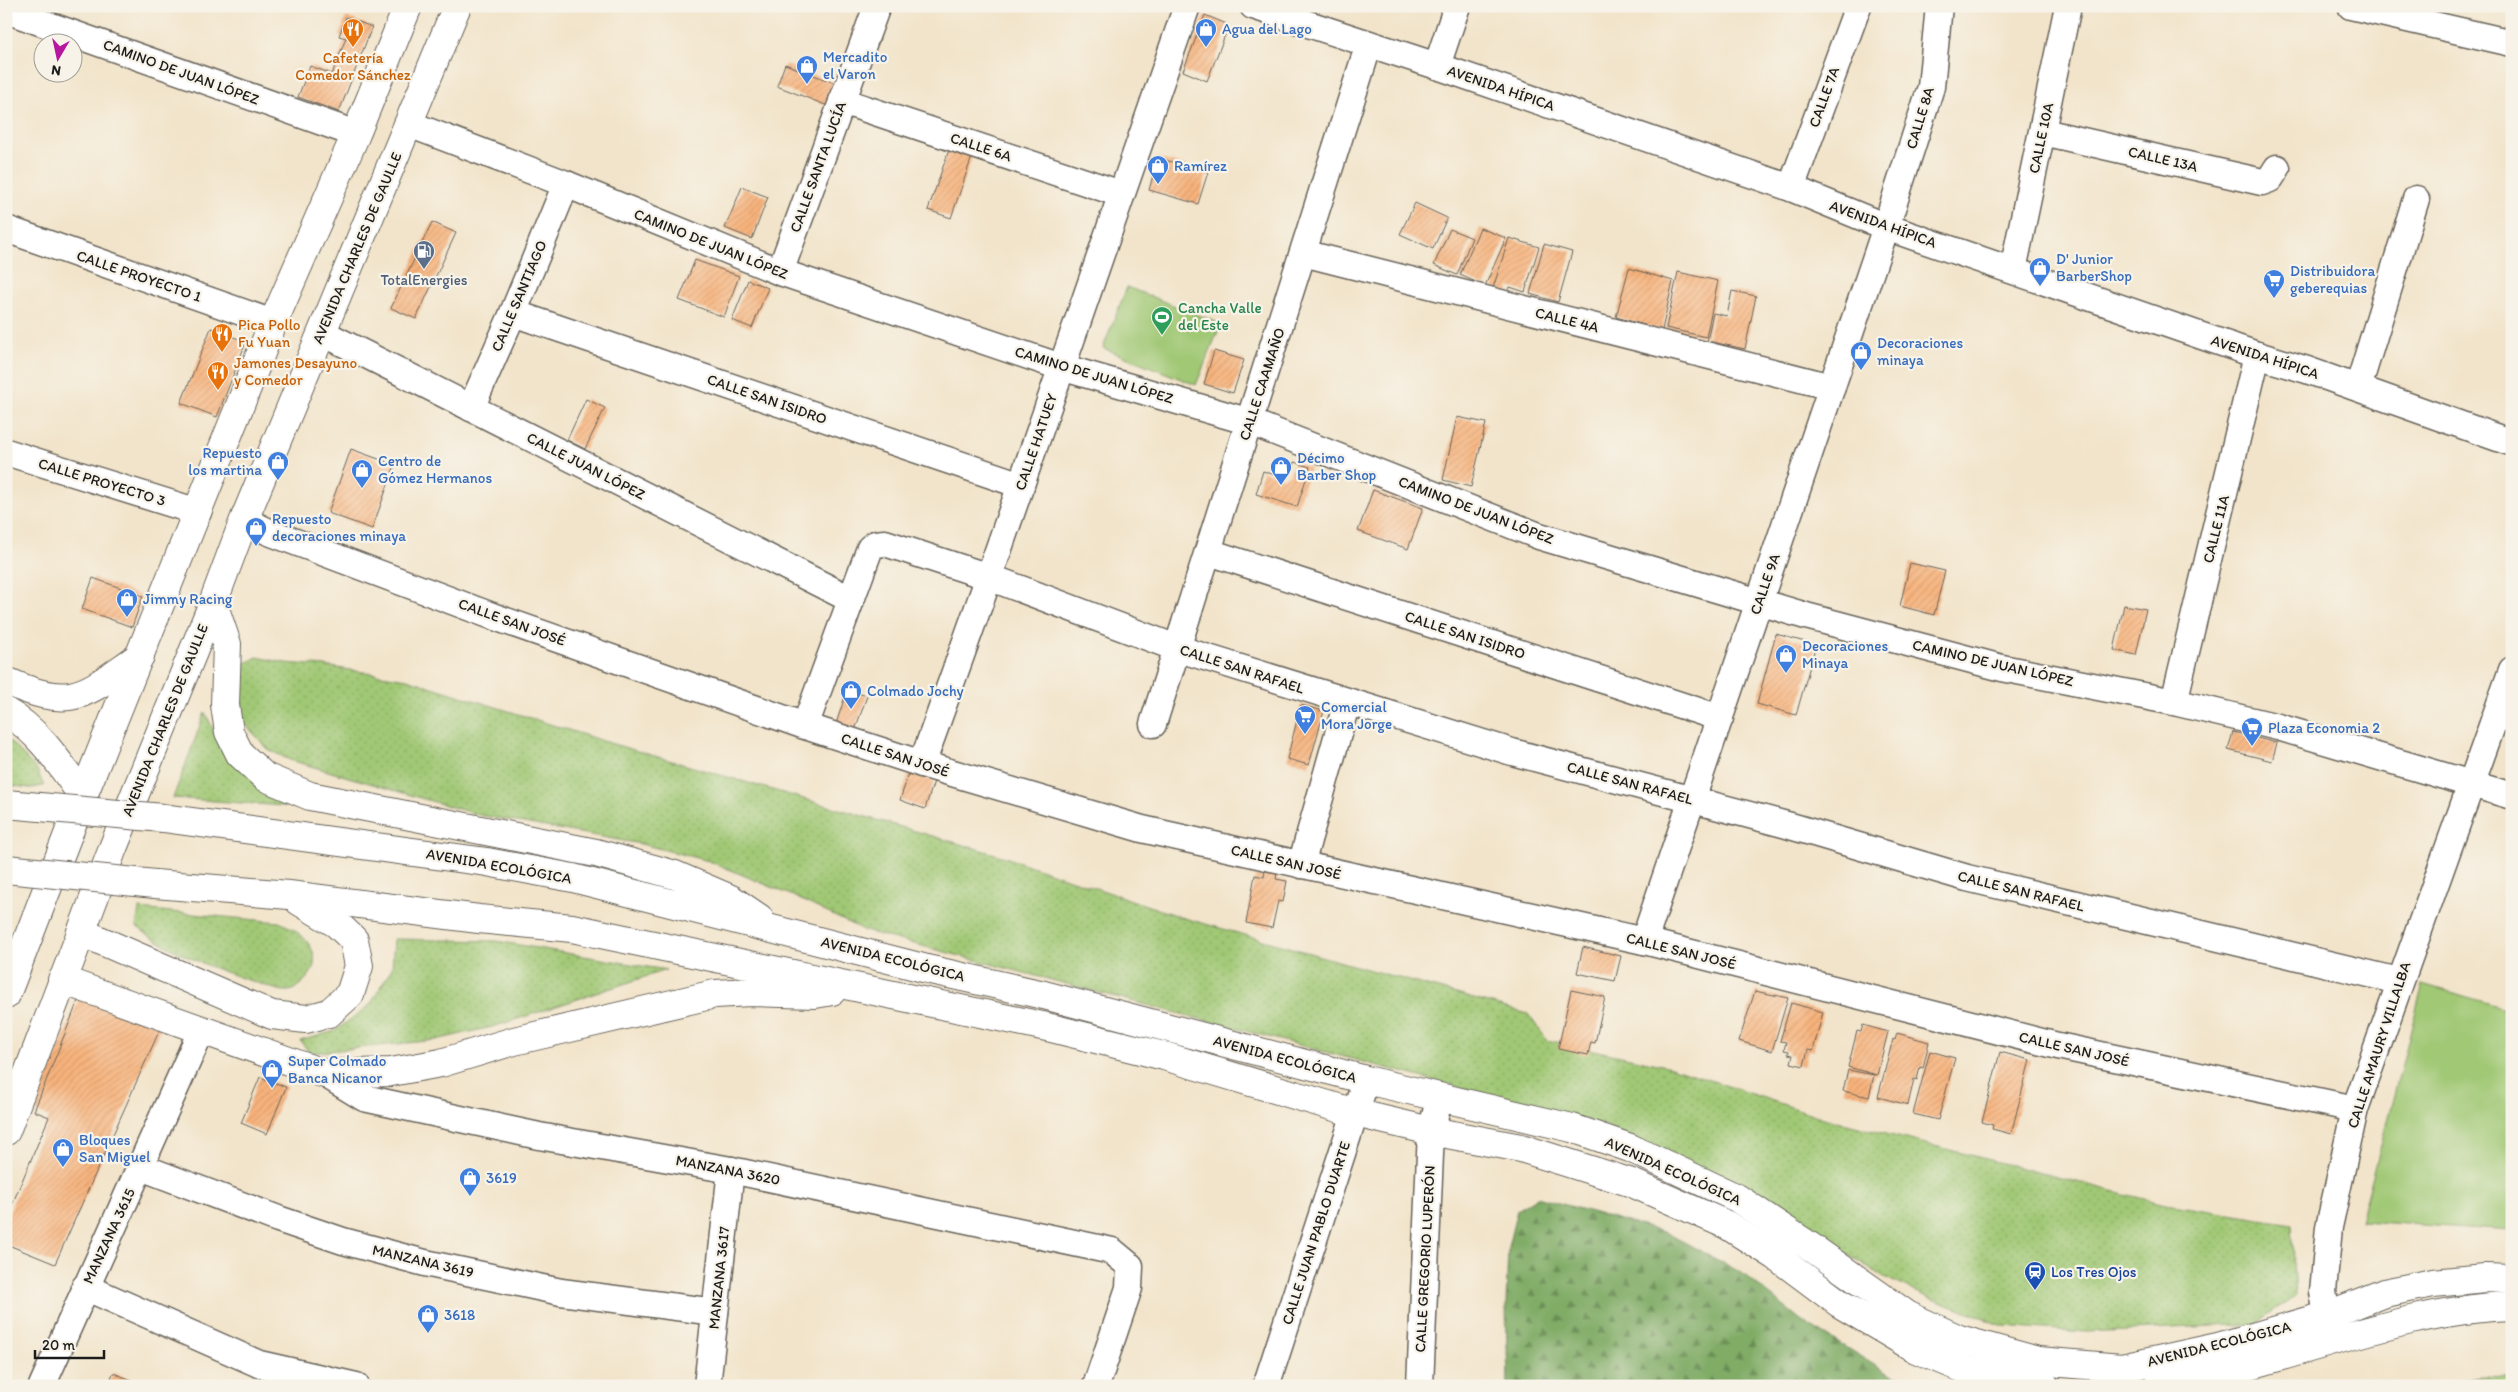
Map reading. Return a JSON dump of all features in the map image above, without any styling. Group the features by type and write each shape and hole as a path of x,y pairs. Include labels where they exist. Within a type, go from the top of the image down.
{"main road":[{"path":"6,996 12,967 140,656 272,323 356,134 408,6"},
{"name":"AVENIDA CHARLES DE GAULLE","path":"6,1131 62,980 213,603 244,520 457,6"},
{"path":"213,603 227,644 225,705 229,732 240,754 264,777 310,796 596,853 675,875 731,899 777,930"},
{"path":"6,680 49,697 70,698 89,691 140,656"},
{"path":"6,712 16,718 44,743 83,796"},
{"name":"AVENIDA ECOLÓGICA","path":"6,804 163,818 487,862 573,878 931,970 1044,995 1366,1080 1572,1128 1630,1148 1737,1198 1811,1247 1907,1315 1959,1339 2038,1361 2122,1368 2218,1347 2326,1316 2384,1293 2433,1283 2485,1278 2512,1279"},
{"name":"AVENIDA ECOLÓGICA","path":"6,869 289,895 478,919 572,928 1047,1027 1164,1056 1355,1113 1431,1132 1521,1148 1602,1173 1675,1200 1727,1225 1776,1256 1840,1303 1916,1349 1964,1369 2008,1380 2045,1386"},
{"path":"81,932 272,1015 306,1019 329,1013 350,994 359,966 354,940 337,924 289,895"},
{"path":"62,980 325,1074 391,1072 432,1064 514,1040 715,994 751,992 815,994 859,987"},
{"name":"AVENIDA ECOLÓGICA","path":"2157,1386 2244,1368 2378,1329 2477,1309 2512,1306"}],"street":[{"name":"CALLE SANTA LUCÍA","path":"780,272 876,6"},
{"name":"CALLE HATUEY","path":"922,764 989,578 1187,6"},
{"name":"AVENIDA HÍPICA","path":"1253,6 1319,16 1369,44 1791,188 1886,227 2512,442"},
{"path":"1437,66 1457,6"},
{"name":"CALLE 7A","path":"1791,188 1858,6"},
{"name":"CALLE 8A","path":"1886,227 1931,86 1939,6"},
{"name":"CALLE 10A","path":"2013,270 2068,6"},
{"path":"2351,6 2512,43"},
{"name":"CAMINO DE JUAN LÓPEZ","path":"6,10 356,134"},
{"name":"CALLE CAAMAÑO","path":"1154,724 1369,44"},
{"name":"CALLE 6A","path":"842,101 1121,194"},
{"name":"CAMINO DE JUAN LÓPEZ","path":"409,124 566,184 780,272 1062,367 1250,422 1539,536 1758,602 2002,668 2174,702 2278,727 2512,796"},
{"name":"CALLE 13A","path":"2043,132 2262,182 2270,179 2277,168"},
{"name":"CALLE SANTIAGO","path":"471,408 513,314 566,184"},
{"path":"2358,388 2416,199"},
{"name":"CALLE 9A","path":"1644,941 1886,227"},
{"name":"CALLE PROYECTO 1","path":"6,229 272,323"},
{"name":"CALLE 4A","path":"1303,253 1832,387"},
{"name":"CALLE SAN ISIDRO","path":"513,314 1021,485"},
{"name":"CALLE JUAN LÓPEZ","path":"323,333 850,599"},
{"name":"CALLE 11A","path":"2174,702 2257,356"},
{"name":"CALLE PROYECTO 3","path":"6,452 198,512"},
{"name":"CALLE SAN JOSÉ","path":"244,520 269,532 492,616 805,726 922,764 1142,829 1644,941 2058,1046 2354,1109"},
{"name":"CALLE SAN RAFAEL","path":"850,599 870,548 874,544 885,543 989,578 1179,649 1512,752 1692,800 1967,878 2399,981"},
{"name":"CALLE SAN ISIDRO","path":"1209,552 1720,718"},
{"path":"805,726 850,599"},
{"path":"2472,784 2512,670"},
{"path":"1301,865 1347,702"},
{"name":"CALLE AMAURY VILLALBA","path":"2332,1343 2323,1292 2329,1226 2354,1109 2472,784"},
{"name":"MANZANA 3615","path":"42,1386 201,1031"},
{"name":"MANZANA 3620","path":"325,1074 364,1098 539,1136 731,1170 1112,1251 1130,1266 1129,1288 1096,1386"},
{"name":"CALLE JUAN PABLO DUARTE","path":"1266,1386 1366,1080"},
{"name":"CALLE GREGORIO LUPERÓN","path":"1420,1386 1431,1132 1440,1097"},
{"name":"MANZANA 3619","path":"141,1167 278,1219 343,1241 426,1263 561,1292 716,1312"},
{"name":"MANZANA 3617","path":"707,1386 731,1170"},
{"path":"85,1287 259,1364 356,1386"}],"green space":[{"name":"Cancha Valle del Este","path":"1127,287 1221,324 1196,385 1103,348"},
{"path":"257,657 286,663 325,666 407,679 613,744 1002,856 1184,918 1528,1014 1547,1040 1671,1067 1827,1119 2160,1203 2292,1224 2296,1296 2256,1324 2086,1332 2003,1326 1932,1299 1886,1278 1788,1218 1607,1126 865,931 793,896 709,861 641,844 479,815 290,760 269,750 245,724 239,710 236,680 242,665"},
{"path":"205,712 228,760 353,811 173,798"},
{"path":"6,737 37,770 44,786 30,788 6,785"},
{"path":"139,909 279,922 288,926 305,939 314,955 311,973 296,988 287,991 238,977 178,952 149,936 136,926"},
{"path":"394,939 496,941 666,970 496,1026 436,1040 310,1053 300,1041 335,1031 370,1005 392,968"},
{"path":"2423,984 2512,1010 2512,1231 2361,1221"},
{"path":"1537,1197 1667,1233 1742,1273 1801,1320 1884,1371 1916,1386 1508,1386 1506,1305 1508,1247 1517,1210"},
{"path":"2479,1376 2512,1377 2512,1386 2430,1386"}],"building":[{"name":"Agua del Lago","path":"1205,15 1229,25 1207,81 1183,71"},
{"path":"346,17 372,27 339,112 298,97 310,66 332,74 346,38 339,36"},
{"name":"Mercadito el Varon","path":"785,64 837,84 828,106 777,86"},
{"path":"951,144 974,151 951,218 928,210"},
{"path":"1158,158 1208,172 1198,204 1149,190"},
{"path":"742,187 768,197 752,239 725,228"},
{"path":"1415,203 1447,218 1433,249 1400,234"},
{"name":"TotalEnergies","path":"432,222 456,233 416,319 391,308"},
{"path":"1480,228 1506,238 1485,286 1460,275"},
{"path":"1450,229 1472,238 1457,275 1434,265"},
{"path":"1509,238 1539,247 1525,292 1510,287 1508,293 1493,288"},
{"path":"1544,244 1572,252 1558,302 1530,294"},
{"path":"695,260 739,276 724,317 679,300"},
{"path":"1629,268 1673,281 1662,330 1616,317"},
{"path":"1678,272 1718,281 1706,337 1666,328"},
{"path":"748,280 768,288 752,328 732,320"},
{"path":"1732,291 1756,296 1745,349 1707,341 1713,313 1727,316"},
{"path":"211,328 246,342 217,417 181,403"},
{"path":"1214,351 1244,360 1233,393 1204,384"},
{"path":"586,399 605,408 585,449 567,440"},
{"path":"1457,417 1486,423 1471,487 1443,480"},
{"name":"Centro de Gómez Hermanos","path":"351,449 395,465 372,529 328,513"},
{"name":"Décimo Barber Shop","path":"1294,462 1310,467 1297,507 1256,494 1263,471 1284,478 1290,474"},
{"path":"1373,490 1423,508 1408,549 1358,531"},
{"path":"1910,563 1945,571 1934,615 1900,606"},
{"path":"93,578 143,596 132,627 82,609"},
{"path":"2124,605 2146,609 2136,655 2114,650"},
{"name":"Decoraciones Minaya","path":"1776,634 1816,645 1796,715 1757,704"},
{"name":"Colmado Jochy","path":"847,690 867,696 855,730 836,724"},
{"name":"Comercial Mora Jorge","path":"1301,705 1324,711 1309,765 1287,759"},
{"name":"Plaza Economia 2","path":"2233,732 2277,743 2272,761 2228,750"},
{"path":"909,773 934,781 925,809 900,800"},
{"path":"1265,871 1277,873 1276,879 1287,881 1283,902 1278,901 1272,928 1246,923 1255,875 1264,877"},
{"path":"1583,947 1621,956 1615,981 1577,973"},
{"path":"1571,990 1605,997 1595,1043 1591,1042 1588,1055 1558,1049"},
{"path":"1755,991 1788,998 1772,1051 1739,1041"},
{"name":"Bloques San Miguel","path":"80,996 161,1027 55,1264 6,1244 6,1219 49,1117 34,1111"},
{"path":"1791,1003 1823,1012 1813,1051 1808,1050 1804,1066 1791,1063 1793,1055 1788,1054 1789,1051 1784,1050 1786,1042 1780,1041"},
{"path":"1863,1025 1888,1032 1877,1075 1848,1067 1857,1031 1861,1032"},
{"path":"1897,1033 1929,1042 1923,1068 1920,1067 1917,1080 1914,1079 1908,1105 1878,1097 1893,1039 1895,1040"},
{"path":"1930,1051 1955,1058 1938,1120 1913,1114"},
{"path":"2000,1052 2030,1060 2011,1134 1992,1129 1993,1125 1982,1122"},
{"path":"1848,1070 1874,1075 1869,1097 1843,1091"},
{"path":"260,1077 286,1087 267,1134 241,1123"},
{"path":"113,1373 132,1380 130,1386 108,1386"}],"place":[{"name":"Cafetería Comedor Sánchez","path":"353,48"},
{"name":"Agua del Lago","path":"1206,48"},
{"name":"Mercadito el Varon","path":"807,85"},
{"name":"Ramírez","path":"1158,185"},
{"name":"TotalEnergies","path":"424,270"},
{"name":"D' Junior BarberShop","path":"2040,287"},
{"name":"Distribuidora geberequias","path":"2274,299"},
{"name":"Cancha Valle del Este","path":"1162,336"},
{"name":"Pica Pollo Fu Yuan","path":"222,353"},
{"name":"Decoraciones minaya","path":"1861,371"},
{"name":"Jamones Desayuno y Comedor","path":"218,391"},
{"name":"Repuesto los martina","path":"278,481"},
{"name":"Décimo Barber Shop","path":"1281,486"},
{"name":"Centro de Gómez Hermanos","path":"362,489"},
{"name":"Repuesto decoraciones minaya","path":"256,547"},
{"name":"Jimmy Racing","path":"127,618"},
{"name":"Decoraciones Minaya","path":"1786,674"},
{"name":"Colmado Jochy","path":"851,710"},
{"name":"Comercial Mora Jorge","path":"1305,735"},
{"name":"Plaza Economia 2","path":"2252,747"},
{"name":"Super Colmado Banca Nicanor","path":"272,1089"},
{"name":"Bloques San Miguel","path":"63,1168"},
{"name":"3619","path":"470,1197"},
{"name":"Los Tres Ojos","path":"2035,1291"},
{"name":"3618","path":"428,1334"}]}
